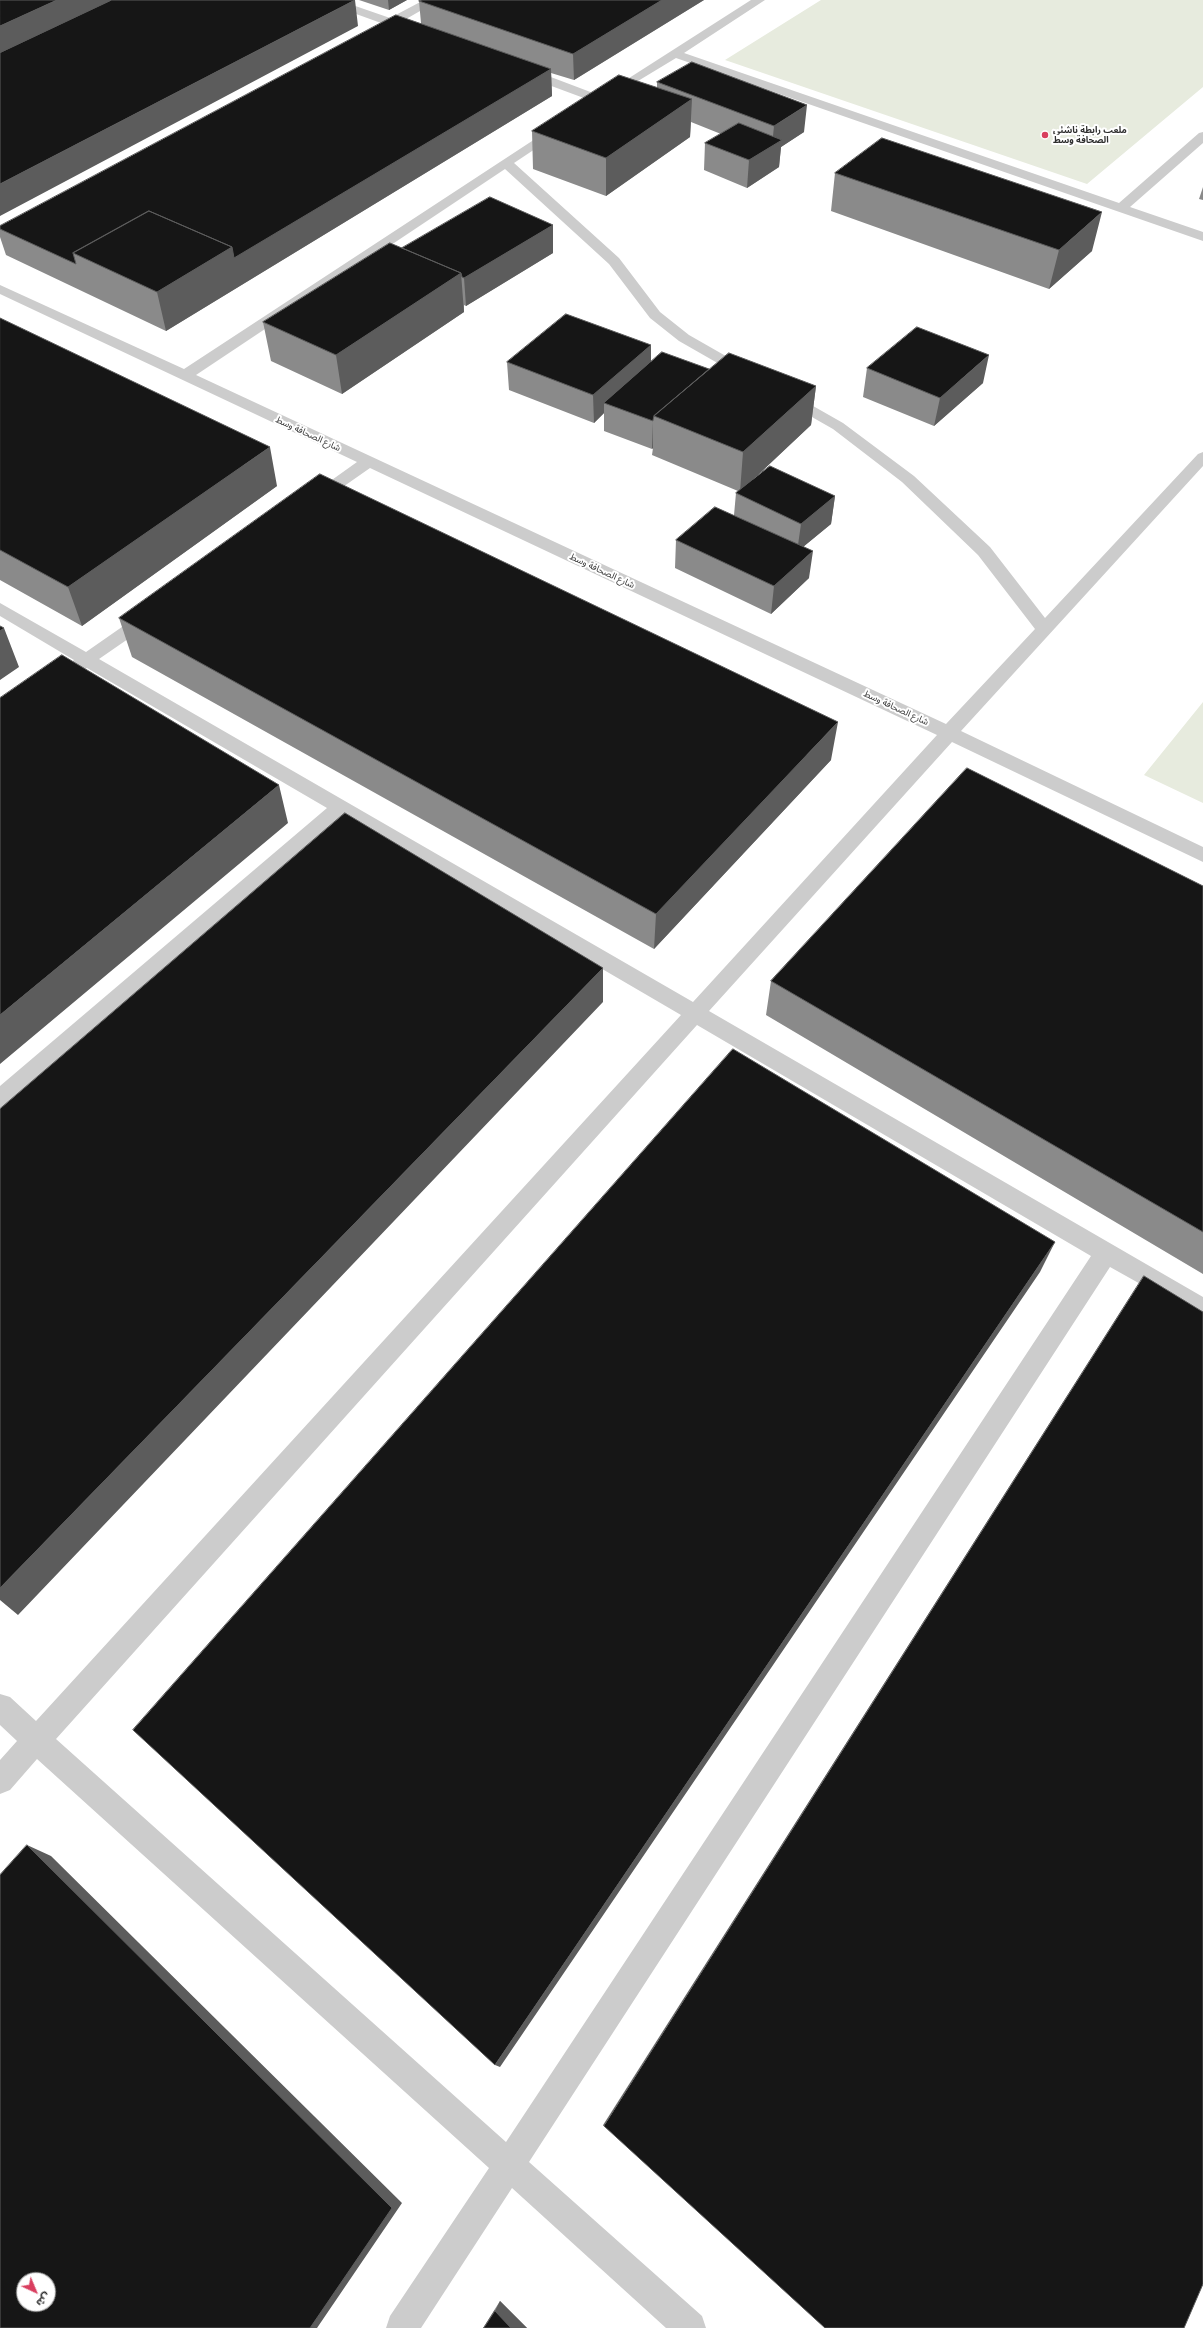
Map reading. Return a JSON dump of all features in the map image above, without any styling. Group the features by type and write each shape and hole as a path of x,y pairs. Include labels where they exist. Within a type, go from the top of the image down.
{"street":[{"path":"327,0 413,31"},
{"path":"363,37 433,0"},
{"path":"588,109 759,0"},
{"path":"674,53 1203,237"},
{"path":"510,67 600,100"},
{"path":"184,376 569,121"},
{"path":"1121,208 1203,136"},
{"path":"506,163 614,261 655,315 684,338 762,383"},
{"name":"شارع الصحافة وسط","path":"0,289 949,733 1203,855"},
{"path":"776,391 838,426 908,479 984,551 1044,629"},
{"path":"0,1780 949,733 1203,457"},
{"path":"298,512 368,462"},
{"path":"62,677 163,606"},
{"path":"0,609 1203,1309"},
{"path":"0,1099 340,808"},
{"path":"402,2328 1106,1253"},
{"path":"0,1707 690,2328"}],"shaded area":[{"name":"ملعب رابطة ناشئي الصحافة وسط","path":"821,0 1203,0 1203,87 1087,184 725,60"},
{"path":"1203,702 1203,803 1144,775"}],"building":[{"path":"0,0 57,0 0,26"},
{"path":"112,0 355,0 0,184 0,53"},
{"path":"662,0 573,54 419,1"},
{"path":"396,15 551,69 234,258 232,247 149,211 73,253 76,264 0,229 0,226"},
{"path":"692,62 807,105 774,126 657,82"},
{"path":"619,75 692,99 606,158 532,131"},
{"path":"739,123 782,140 749,160 705,143"},
{"path":"882,138 1102,212 1059,250 835,173"},
{"path":"490,197 553,225 464,278 462,277 461,273 402,248"},
{"path":"149,211 232,247 157,292 73,253"},
{"path":"390,243 461,273 336,355 263,322"},
{"path":"566,314 651,345 593,395 507,362"},
{"path":"0,318 270,447 68,587 0,550"},
{"path":"917,327 989,355 940,398 867,368"},
{"path":"662,352 709,369 654,416 653,421 604,403"},
{"path":"729,353 816,386 743,452 654,416"},
{"path":"770,466 835,496 801,524 736,493"},
{"path":"320,474 838,722 656,914 119,618"},
{"path":"715,507 813,551 774,586 676,540"},
{"path":"62,655 279,785 0,1015 0,698"},
{"path":"967,768 1203,886 1203,1232 771,981"},
{"path":"345,813 603,968 0,1588 0,1109"},
{"path":"733,1049 1055,1242 495,2065 133,1730"},
{"path":"1144,1276 1203,1312 1203,2284 1184,2328 825,2328 604,2126"},
{"path":"27,1845 392,2208 310,2328 0,2328 0,1875"},
{"path":"495,2311 511,2328 484,2328"}],"place":[{"name":"ملعب رابطة ناشئي الصحافة وسط","path":"1045,135"}]}
